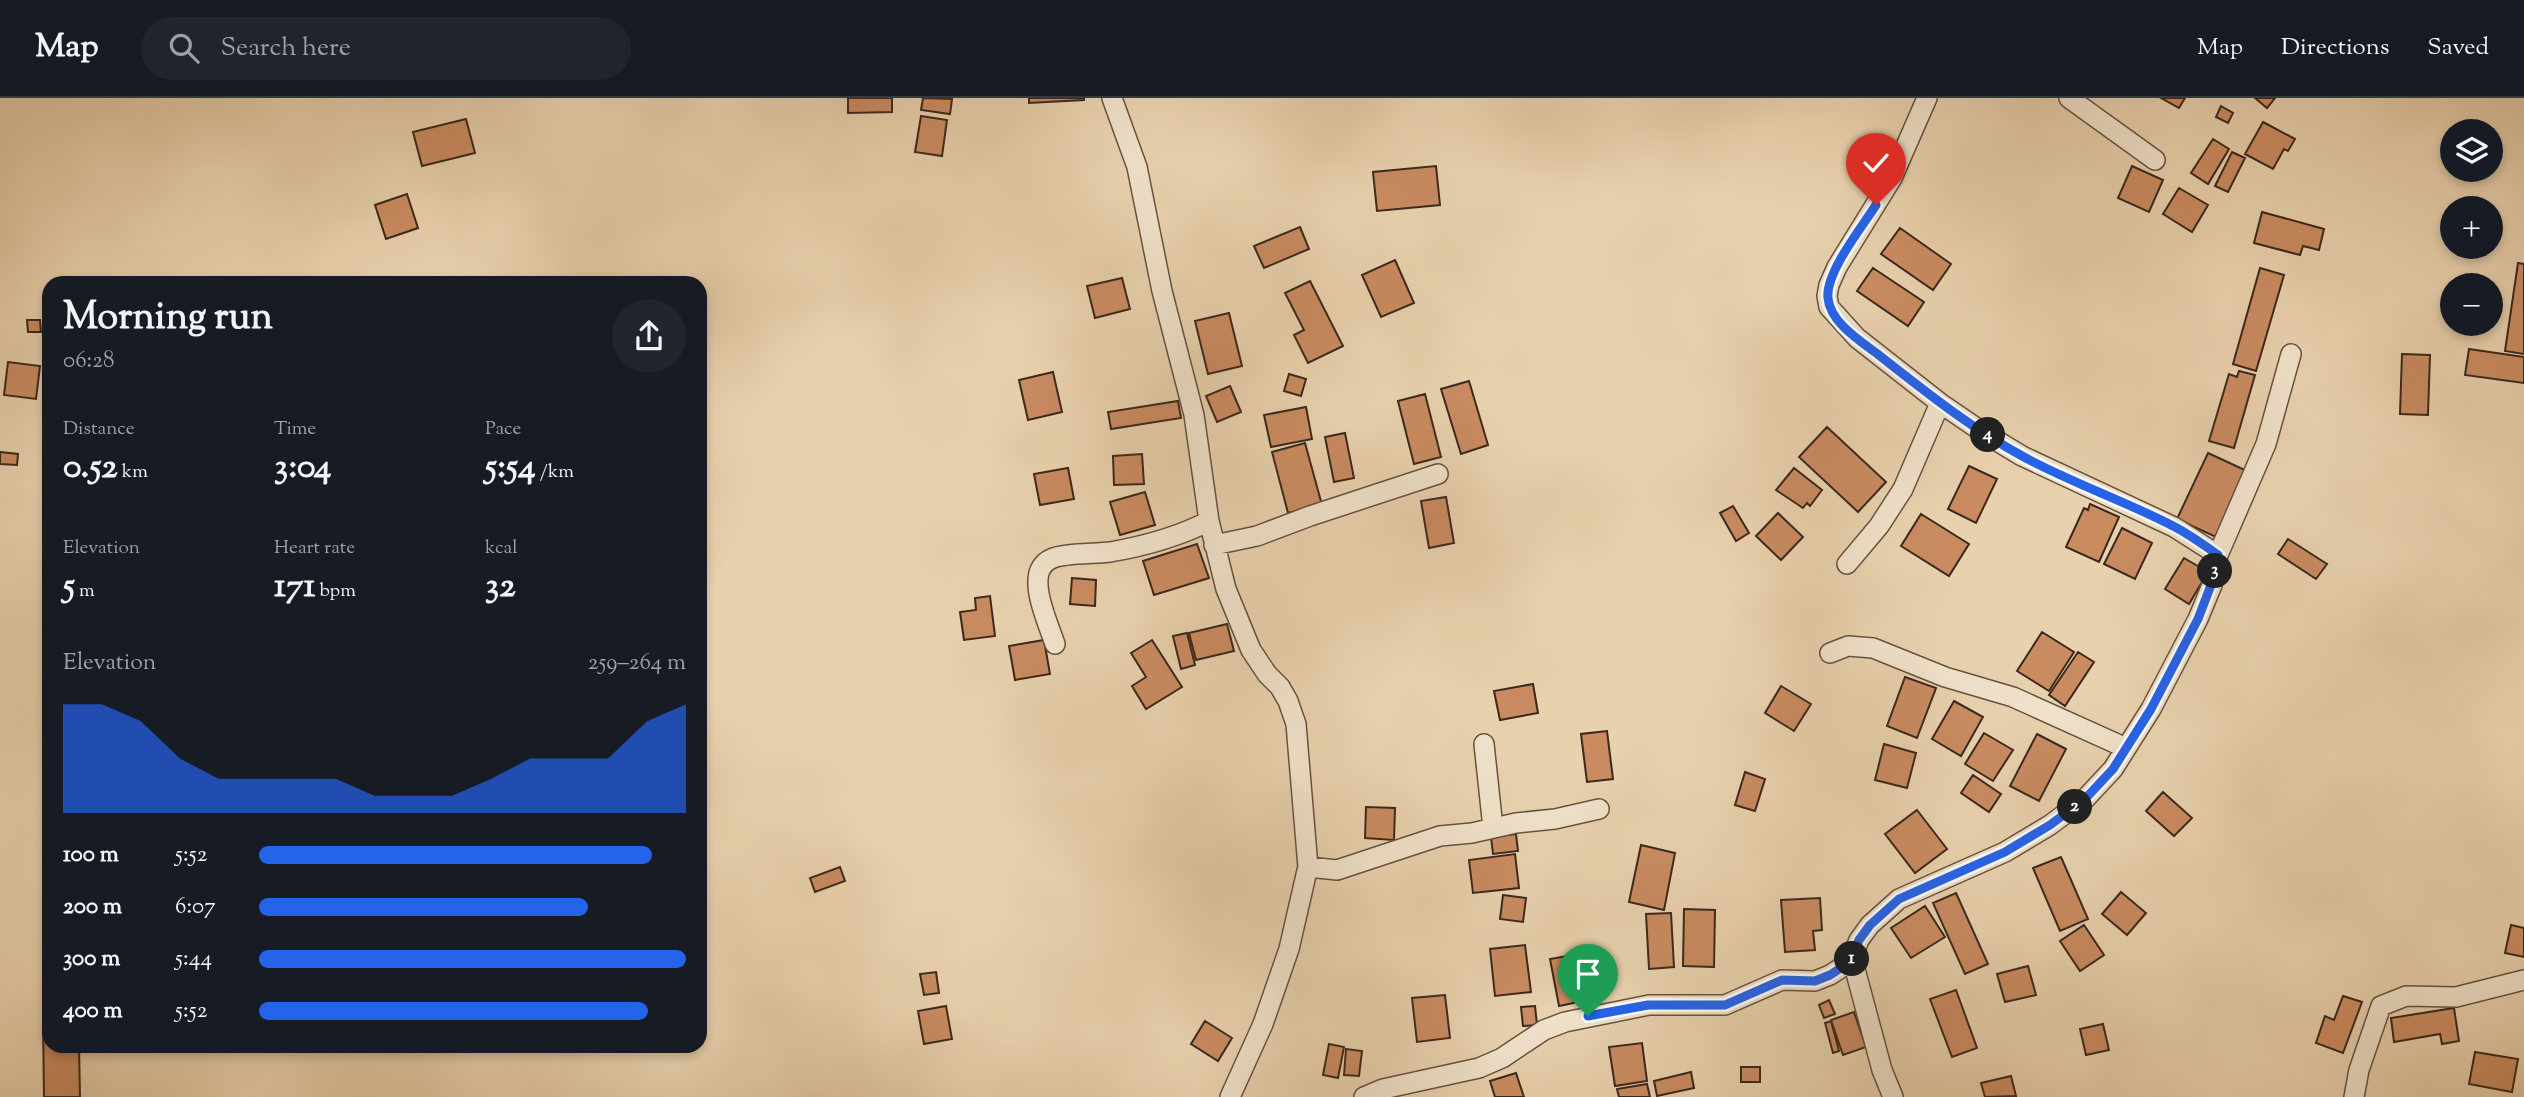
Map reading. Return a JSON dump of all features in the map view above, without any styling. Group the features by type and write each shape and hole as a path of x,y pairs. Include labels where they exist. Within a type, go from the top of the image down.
{"street":[{"path":"1112,98 1138,167 1162,291 1194,415 1209,521 1226,589 1251,650 1267,674 1280,687 1296,724 1308,867 1289,949 1263,1024 1230,1097"},
{"path":"1927,98 1892,178 1837,267 1829,285 1829,307 1846,327 1940,403 2022,456 2174,527 2218,555"},
{"path":"2069,98 2155,160"},
{"path":"1364,1097 1383,1089 1479,1068 1502,1058 1544,1030 1565,1022 1648,1005 1725,1005 1782,980 1815,981 1830,975 1850,962 1864,933 1899,899 2005,852 2050,825 2085,799 2113,769 2151,709 2198,619 2211,585 2218,555 2266,444 2291,354"},
{"path":"1847,564 1879,526 1903,489 1940,403"},
{"path":"1214,545 1258,536 1438,474"},
{"path":"1055,644 1039,592 1040,571 1051,558 1110,552 1154,542 1209,521"},
{"path":"1830,653 1848,646 1873,648 1945,677 2013,697 2126,748"},
{"path":"1483,744 1493,828"},
{"path":"1308,867 1337,870 1440,836 1599,810"},
{"path":"1852,958 1882,1070 1893,1097"},
{"path":"2354,1097 2359,1070 2381,1006 2406,996 2456,997 2524,981"}],"building":[{"path":"848,98 892,98 892,112 848,113"},
{"path":"923,98 952,99 950,114 921,110"},
{"path":"1029,98 1084,98 1084,100 1029,103"},
{"path":"2161,98 2185,98 2179,108"},
{"path":"2255,98 2275,98 2267,108"},
{"path":"2221,106 2233,113 2228,123 2216,117"},
{"path":"921,116 947,120 942,156 915,152"},
{"path":"466,119 475,153 422,166 413,132"},
{"path":"2263,122 2295,139 2288,151 2284,149 2273,169 2245,154"},
{"path":"2213,139 2229,149 2208,184 2191,173"},
{"path":"2232,152 2245,158 2228,192 2215,186"},
{"path":"1436,166 1440,205 1377,211 1373,172"},
{"path":"2132,166 2163,180 2149,212 2118,198"},
{"path":"2179,188 2208,205 2192,232 2163,214"},
{"path":"407,194 418,228 386,239 375,205"},
{"path":"2262,212 2324,229 2319,250 2303,246 2300,255 2254,243"},
{"path":"1300,227 1309,249 1264,268 1254,246"},
{"path":"1900,228 1951,264 1933,290 1881,254"},
{"path":"1395,260 1414,303 1381,317 1362,275"},
{"path":"2518,263 2524,264 2524,354 2505,351"},
{"path":"1873,268 1924,302 1908,326 1857,291"},
{"path":"2260,268 2284,275 2256,371 2233,364"},
{"path":"1122,278 1130,309 1095,318 1087,286"},
{"path":"1310,281 1343,346 1308,363 1294,335 1304,330 1285,293"},
{"path":"1229,313 1242,366 1208,374 1195,321"},
{"path":"27,320 40,320 41,332 28,332"},
{"path":"2469,349 2524,357 2524,383 2465,375"},
{"path":"2402,354 2430,355 2428,415 2400,414"},
{"path":"8,362 40,366 36,399 4,395"},
{"path":"2239,371 2255,375 2234,448 2209,441 2229,374 2237,377"},
{"path":"1053,372 1062,412 1028,420 1019,380"},
{"path":"1289,374 1306,379 1301,396 1284,391"},
{"path":"1469,381 1488,445 1461,454 1441,389"},
{"path":"1230,386 1241,412 1217,422 1206,396"},
{"path":"1425,394 1441,457 1414,464 1398,401"},
{"path":"1178,401 1181,418 1111,429 1108,412"},
{"path":"1306,407 1312,439 1271,447 1264,415"},
{"path":"1827,427 1886,482 1858,512 1799,457"},
{"path":"1345,433 1354,478 1334,482 1325,437"},
{"path":"1305,443 1322,505 1288,513 1272,452"},
{"path":"0,452 18,454 17,465 0,464"},
{"path":"2208,453 2247,471 2216,537 2177,519"},
{"path":"1142,454 1144,484 1114,485 1113,456"},
{"path":"1969,466 1997,479 1976,523 1948,509"},
{"path":"1068,468 1074,499 1040,505 1034,474"},
{"path":"1794,468 1822,490 1810,506 1807,503 1803,508 1776,490"},
{"path":"1145,492 1155,525 1120,535 1110,502"},
{"path":"1446,497 1454,543 1429,548 1421,501"},
{"path":"2090,504 2119,517 2099,562 2066,547 2084,508 2088,510"},
{"path":"1733,506 1749,533 1736,541 1720,513"},
{"path":"1778,513 1803,537 1781,560 1756,536"},
{"path":"1921,514 1969,544 1949,576 1901,546"},
{"path":"2122,528 2152,543 2135,579 2104,564"},
{"path":"2288,539 2327,564 2316,579 2278,554"},
{"path":"1197,544 1209,578 1154,595 1143,561"},
{"path":"2184,558 2208,572 2189,604 2165,589"},
{"path":"1072,578 1096,580 1095,606 1070,604"},
{"path":"990,596 995,636 964,640 960,612 976,610 975,598"},
{"path":"1227,624 1234,651 1196,660 1189,633"},
{"path":"2042,632 2074,652 2049,691 2017,671"},
{"path":"1187,633 1195,665 1181,669 1173,636"},
{"path":"1044,640 1050,674 1015,680 1009,646"},
{"path":"1152,640 1182,687 1146,709 1132,686 1146,677 1131,653"},
{"path":"2078,652 2094,662 2065,706 2049,695"},
{"path":"1905,677 1936,688 1917,738 1887,726"},
{"path":"1533,684 1538,713 1500,720 1494,691"},
{"path":"1781,686 1811,704 1794,731 1765,713"},
{"path":"1954,701 1983,717 1961,756 1932,739"},
{"path":"1607,731 1613,779 1587,782 1581,734"},
{"path":"1984,733 2013,750 1993,781 1965,764"},
{"path":"2037,734 2066,749 2039,801 2010,786"},
{"path":"1884,744 1916,753 1907,788 1875,780"},
{"path":"1745,772 1765,779 1755,811 1735,805"},
{"path":"1973,775 2001,794 1989,812 1961,793"},
{"path":"2163,792 2192,818 2174,836 2146,811"},
{"path":"1366,807 1395,808 1394,840 1365,838"},
{"path":"1917,810 1947,849 1915,873 1885,834"},
{"path":"1516,834 1518,851 1493,854 1491,837"},
{"path":"1641,845 1675,853 1664,910 1629,902"},
{"path":"1515,854 1519,888 1473,893 1469,860"},
{"path":"2061,857 2088,919 2060,931 2033,868"},
{"path":"840,867 845,881 815,892 810,878"},
{"path":"2121,892 2146,913 2127,935 2102,914"},
{"path":"1956,893 1988,964 1965,974 1933,903"},
{"path":"1503,895 1526,898 1523,922 1500,919"},
{"path":"1820,898 1822,930 1813,931 1815,950 1785,952 1781,900"},
{"path":"1925,906 1945,937 1911,958 1891,928"},
{"path":"1684,909 1715,910 1714,967 1683,966"},
{"path":"1671,913 1674,967 1649,969 1646,914"},
{"path":"2084,925 2104,955 2080,971 2060,941"},
{"path":"2511,925 2524,928 2524,957 2505,953"},
{"path":"1525,945 1531,992 1495,996 1490,949"},
{"path":"1579,954 1588,1000 1559,1006 1550,959"},
{"path":"2028,966 2036,995 2005,1002 1997,974"},
{"path":"936,972 939,993 924,995 920,974"},
{"path":"1956,990 1977,1048 1952,1057 1930,999"},
{"path":"1445,995 1450,1038 1417,1042 1412,998"},
{"path":"2343,996 2362,1002 2343,1053 2316,1043 2325,1016 2334,1020"},
{"path":"1829,1000 1835,1014 1824,1018 1819,1005"},
{"path":"946,1006 952,1039 924,1044 918,1011"},
{"path":"1535,1006 1537,1025 1523,1026 1521,1007"},
{"path":"2454,1008 2459,1041 2442,1044 2440,1034 2394,1042 2391,1018"},
{"path":"1854,1012 1866,1047 1843,1055 1831,1020"},
{"path":"1205,1021 1232,1038 1218,1061 1191,1044"},
{"path":"1831,1021 1839,1051 1833,1053 1825,1023"},
{"path":"2103,1024 2109,1050 2086,1055 2080,1029"},
{"path":"1642,1043 1647,1081 1615,1086 1609,1047"},
{"path":"1329,1044 1344,1047 1338,1078 1323,1075"},
{"path":"1346,1049 1362,1051 1359,1076 1344,1075"},
{"path":"2475,1052 2518,1059 2512,1092 2469,1084"},
{"path":"43,1053 79,1053 80,1097 44,1097"},
{"path":"1741,1067 1760,1067 1760,1082 1741,1082"},
{"path":"1691,1072 1694,1088 1657,1096 1654,1081"},
{"path":"1516,1073 1524,1097 1495,1097 1490,1081"},
{"path":"2011,1076 2016,1096 1985,1097 1981,1083"},
{"path":"1647,1084 1650,1097 1619,1097 1617,1089"}],"route":[{"path":"1588,1016 1648,1005 1725,1005 1782,980 1815,981 1830,975 1850,962 1859,940 1870,925 1899,899 2005,852 2050,825 2085,799 2113,769 2151,709 2178,659 2211,585 2218,555 2174,527 2022,456 1984,433 1940,403 1857,338 1836,317 1829,307 1829,285 1837,267 1876,205"}]}
